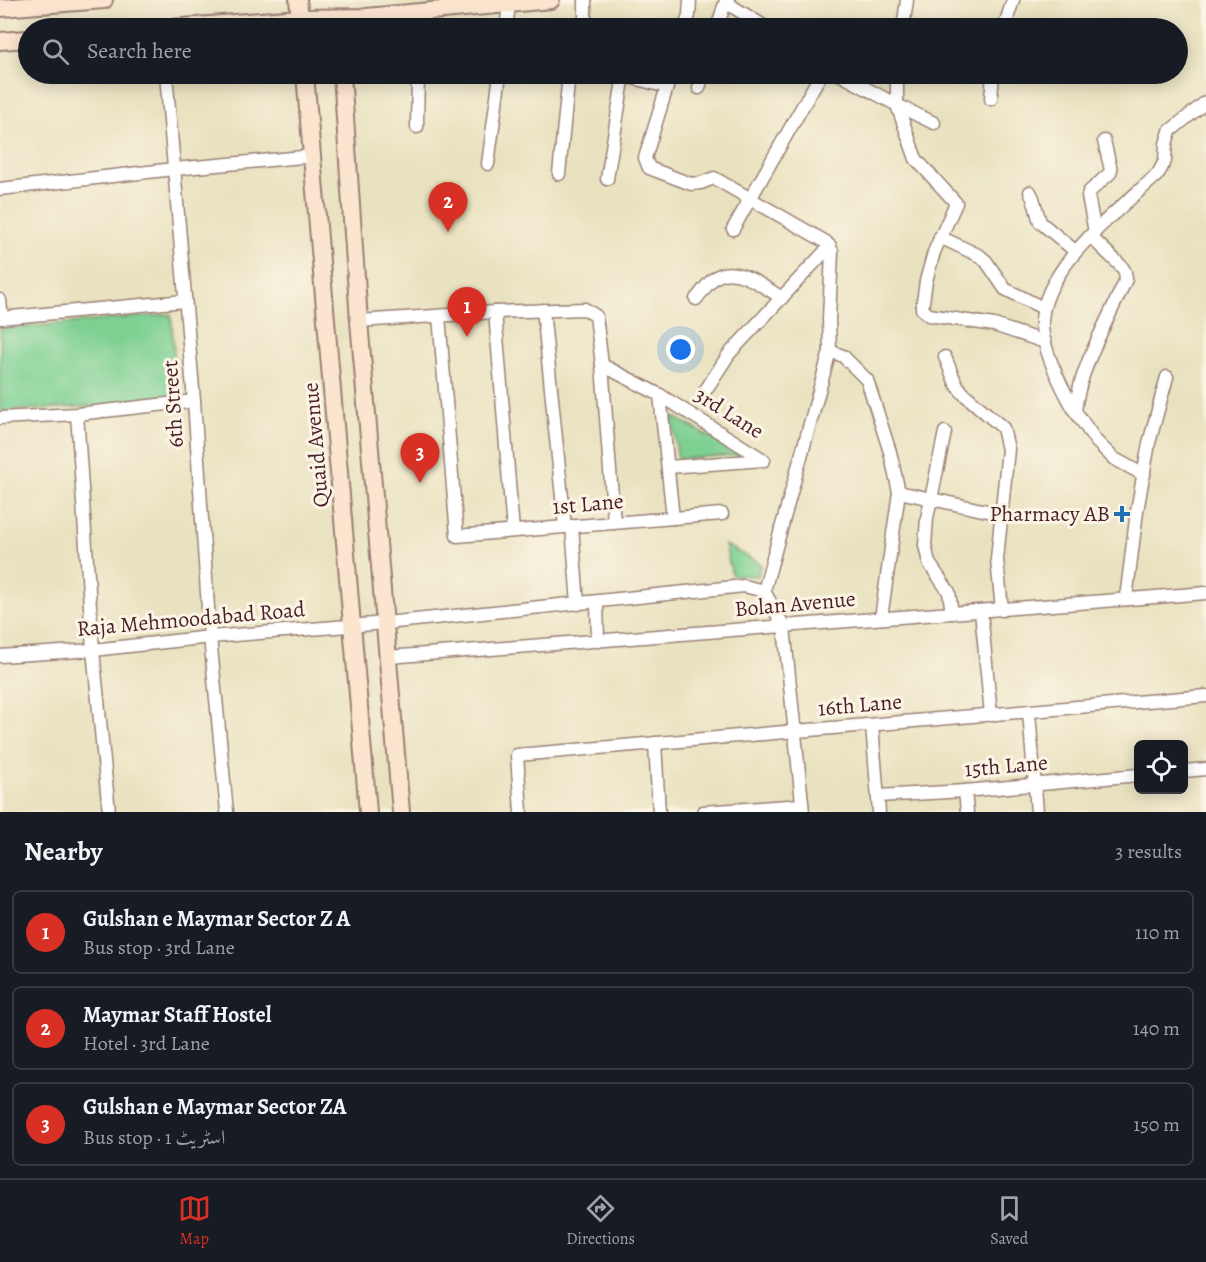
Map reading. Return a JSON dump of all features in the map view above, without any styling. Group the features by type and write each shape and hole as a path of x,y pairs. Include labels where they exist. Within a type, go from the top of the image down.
{"main road":[{"path":"0,8 104,0"},
{"path":"298,0 300,18"},
{"path":"434,18 515,3 551,0"},
{"path":"0,41 18,40"},
{"name":"Quaid Avenue","path":"306,84 369,812"},
{"path":"343,84 359,321 401,812"}],"street":[{"path":"585,0 585,18"},
{"path":"688,18 690,0"},
{"path":"720,18 726,0 751,18"},
{"path":"904,18 907,0"},
{"path":"1007,18 1012,0"},
{"path":"510,18 515,3"},
{"name":"6th Street","path":"167,84 194,401 210,637 227,812"},
{"path":"417,127 418,84"},
{"path":"488,164 499,84"},
{"path":"559,174 568,84"},
{"path":"607,179 622,84"},
{"path":"656,84 666,87"},
{"path":"667,84 645,158 645,163 649,168 691,184 714,178 826,242 832,251 830,351 764,591 784,627 802,808 703,812"},
{"path":"699,88 700,84"},
{"path":"733,229 814,84"},
{"path":"858,84 934,123"},
{"path":"897,84 897,105 916,159 955,201 956,205 940,237 926,281 922,309 925,313 950,319 994,325 1045,342"},
{"path":"991,99 992,84"},
{"path":"1144,475 1113,458 1096,441 1075,411 1063,390 1045,342 1042,326 1043,308 1049,289 1075,251 1158,174 1165,161 1166,144 1170,131 1206,102"},
{"path":"1075,411 1077,396 1092,350 1109,320 1126,279 1122,267 1093,234 1089,192 1111,170 1104,141"},
{"path":"0,189 313,156"},
{"path":"1029,192 1040,222 1075,251"},
{"path":"940,237 980,256 990,266 1005,290 1043,308"},
{"path":"705,391 729,354 830,246"},
{"path":"696,299 714,278 731,273 747,278 782,298"},
{"path":"0,300 1,318 185,301"},
{"path":"359,321 543,310 585,309 592,312 596,316 602,365 614,523"},
{"path":"543,310 578,604"},
{"path":"495,312 513,531"},
{"name":"1st Lane","path":"439,316 457,536 722,514"},
{"path":"830,351 843,356 867,380 890,452 899,492 880,618"},
{"path":"945,357 956,384 963,393 998,422 1006,433 1008,449 997,559 1002,610"},
{"name":"3rd Lane","path":"602,365 660,395 764,458 763,462 668,467"},
{"path":"1126,599 1149,443 1167,377"},
{"path":"660,395 673,518"},
{"path":"0,418 77,414 194,401"},
{"path":"77,414 93,650 109,812"},
{"path":"945,432 926,526 926,553 929,563 949,592 952,613"},
{"path":"899,492 1001,514"},
{"name":"Bolan Avenue","path":"386,622 744,586 764,591"},
{"name":"Bolan Avenue","path":"388,657 1206,593"},
{"path":"597,602 598,641"},
{"path":"981,610 991,715"},
{"name":"Raja Mehmoodabad Road","path":"0,656 93,650 210,637 386,622"},
{"name":"16th Lane","path":"521,812 517,755 1206,696"},
{"path":"1029,712 1037,812"},
{"path":"872,725 879,812"},
{"path":"655,743 659,812"},
{"path":"1188,771 1206,769"},
{"name":"15th Lane","path":"878,796 965,791 1134,775"},
{"path":"965,791 967,812"}],"green space":[{"path":"171,314 178,402 0,411 0,329"},
{"path":"671,415 741,455 678,459"},
{"path":"725,545 761,564 758,576 732,575"}],"place":[{"name":"Maymar Staff Hostel","path":"448,232"},
{"name":"Gulshan e Maymar Sector Z A","path":"467,337"},
{"name":"Gulshan e Maymar Sector ZA","path":"420,483"},
{"name":"Pharmacy AB","path":"1122,514"}]}
